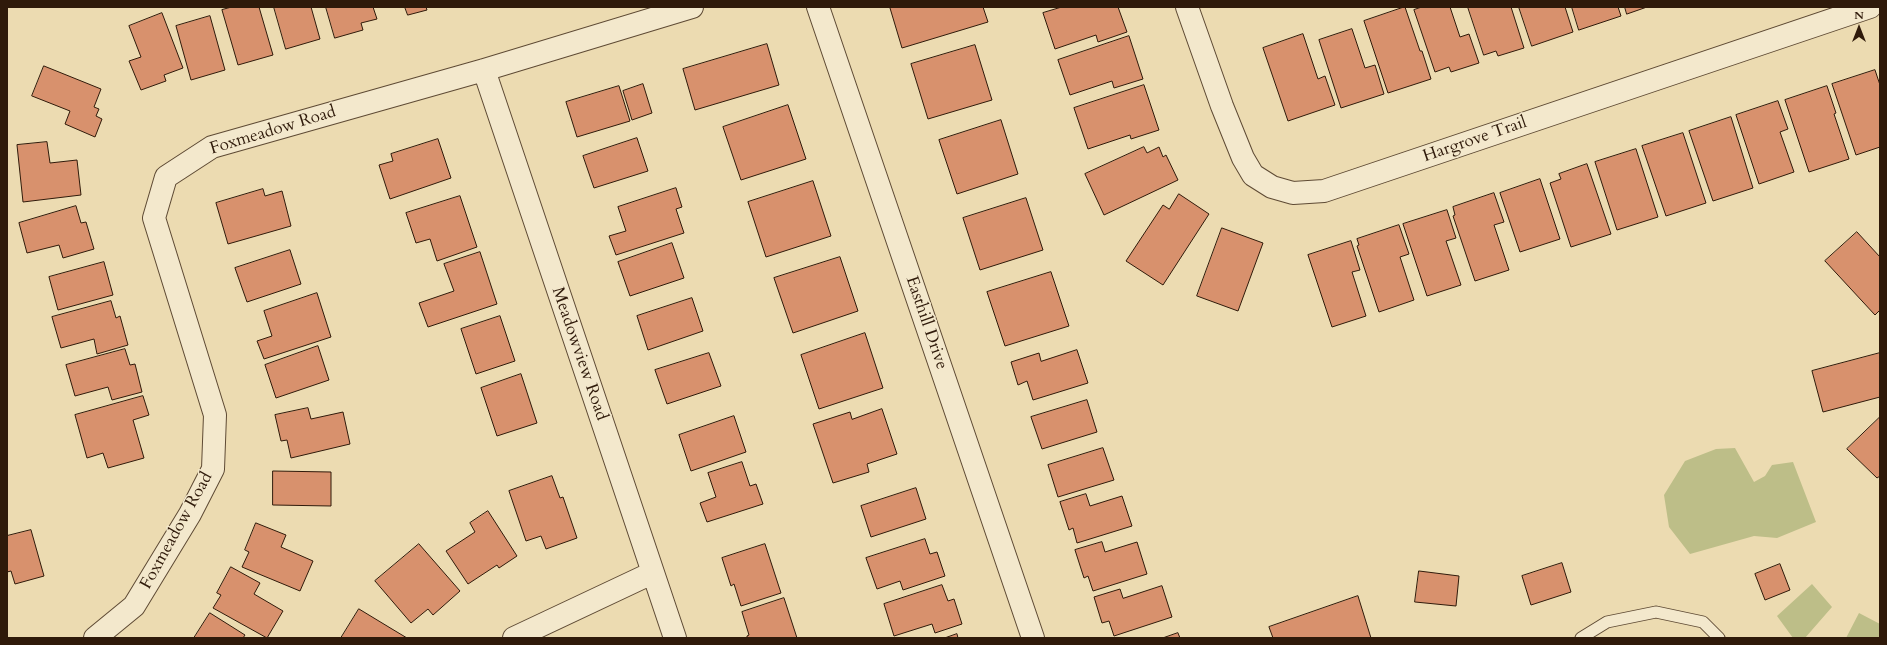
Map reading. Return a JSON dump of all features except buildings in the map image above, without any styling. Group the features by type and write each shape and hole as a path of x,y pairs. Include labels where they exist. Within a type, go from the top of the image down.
{"street":[{"name":"Foxmeadow Road","path":"95,638 134,606 190,514 213,469 215,415 154,218 166,177 212,147 484,70 692,7"},
{"name":"Easthill Drive","path":"818,7 1033,638"},
{"name":"Hargrove Trail","path":"1187,7 1222,106 1243,158 1253,175 1272,187 1293,194 1324,191 1870,7"},
{"name":"Meadowview Road","path":"484,70 675,638"},
{"path":"514,638 652,573"}],"lane":[{"path":"1581,638 1607,622 1656,612 1703,622 1719,638"}],"green space":[{"path":"1735,448 1754,482 1765,476 1772,465 1793,462 1816,522 1777,538 1754,536 1690,554 1669,527 1664,495 1685,461 1716,449"},
{"path":"1812,584 1832,607 1805,638 1793,638 1777,616"},
{"path":"1859,613 1880,624 1880,638 1846,638"}]}
